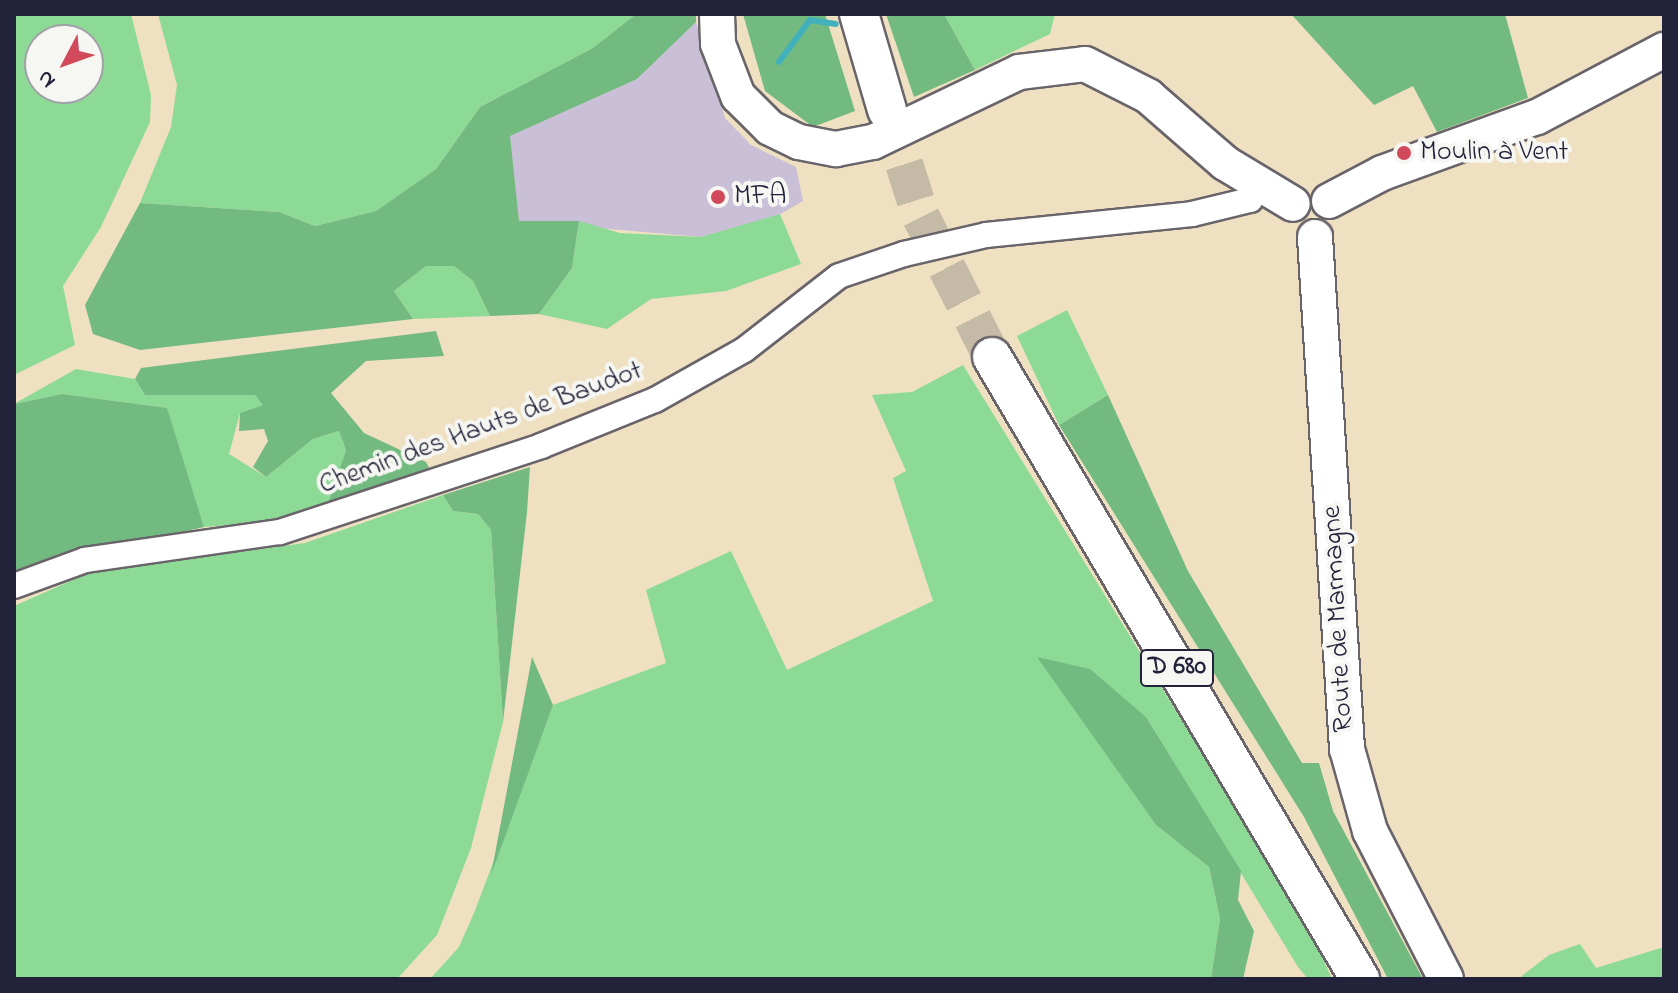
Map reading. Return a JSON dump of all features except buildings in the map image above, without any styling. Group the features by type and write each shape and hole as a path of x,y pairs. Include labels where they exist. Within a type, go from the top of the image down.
{"main road":[{"path":"717,14 718,44 738,96 770,128 799,142 836,149 873,142 1019,72 1085,64 1148,96 1261,187 1293,204"},
{"path":"859,14 887,110"},
{"path":"1293,204 1310,194 1329,201 1382,173 1537,117 1664,50"},
{"path":"1293,204 1296,230 1315,237 1331,226 1329,201"},
{"name":"Route de Marmagne","path":"1315,237 1347,749 1370,831 1446,979"},
{"name":"D 680","path":"992,357 1312,885 1360,979"}],"street":[{"name":"Chemin des Hauts de Baudot","path":"14,586 85,560 280,532 541,446 655,400 744,350 839,276 904,254 986,235 1192,214 1250,200 1261,187"}],"shaded area":[{"path":"696,22 725,118 751,145 796,167 803,201 763,224 701,237 519,221 509,136 637,79"}],"green space":[{"path":"14,14 131,14 151,95 150,122 101,227 63,286 75,345 14,375"},
{"path":"158,14 636,14 593,48 480,107 436,169 376,211 315,226 279,212 140,203 171,127 177,85"},
{"path":"636,14 696,14 696,22 637,79 510,136 519,221 579,221 572,268 539,314 490,316 473,281 454,266 426,266 394,291 413,319 140,350 93,334 85,305 140,203 279,212 315,226 376,211 436,169 480,107 593,48"},
{"path":"743,14 825,14 855,111 813,127 765,91"},
{"path":"886,14 944,14 975,70 914,97"},
{"path":"944,14 1055,14 1050,34 975,70"},
{"path":"1291,14 1505,14 1528,98 1437,132 1413,86 1374,105"},
{"path":"780,214 801,264 726,291 651,299 607,329 539,314 572,268 579,221 620,233 701,237"},
{"path":"426,266 454,266 473,281 490,316 413,319 394,291"},
{"path":"1067,310 1108,395 1059,425 1017,336"},
{"path":"436,331 444,356 366,361 331,393 364,433 426,462 432,473 327,506 346,450 339,431 313,439 266,477 253,467 268,441 264,429 239,431 240,413 263,405 255,395 145,395 135,379 141,368"},
{"path":"963,365 1306,922 1332,979 1308,979 1298,967 1146,717 1039,657 1156,825 1209,867 1220,919 1211,979 430,979 459,947 553,705 666,663 646,590 731,551 787,670 933,601 893,478 906,471 872,395 912,392"},
{"path":"76,369 135,379 145,395 255,394 264,405 240,413 229,454 266,477 313,439 339,431 346,450 327,506 269,522 204,527 166,408 62,394 14,404"},
{"path":"62,394 167,408 204,527 46,563 14,578 14,404"},
{"path":"1108,395 1188,571 1302,763 1319,763 1333,811 1423,979 1388,979 1304,817 1059,425"},
{"path":"530,467 503,722 491,530 478,514 453,511 443,495"},
{"path":"443,495 453,511 478,514 491,530 503,722 471,848 437,935 397,979 14,979 14,606 91,572 305,543"},
{"path":"532,657 553,705 491,875"},
{"path":"1037,657 1090,669 1146,717 1241,871 1238,900 1254,931 1243,979 1211,979 1220,919 1209,867 1156,825"},
{"path":"1580,944 1596,968 1664,947 1664,979 1518,979 1549,955"}],"waterway":[{"path":"779,62 810,20 836,24"}],"tunnel":[{"path":"887,110 921,217 992,357"}],"place":[{"name":"Moulin à Vent","path":"1404,153"},
{"name":"MFA","path":"718,197"}]}
